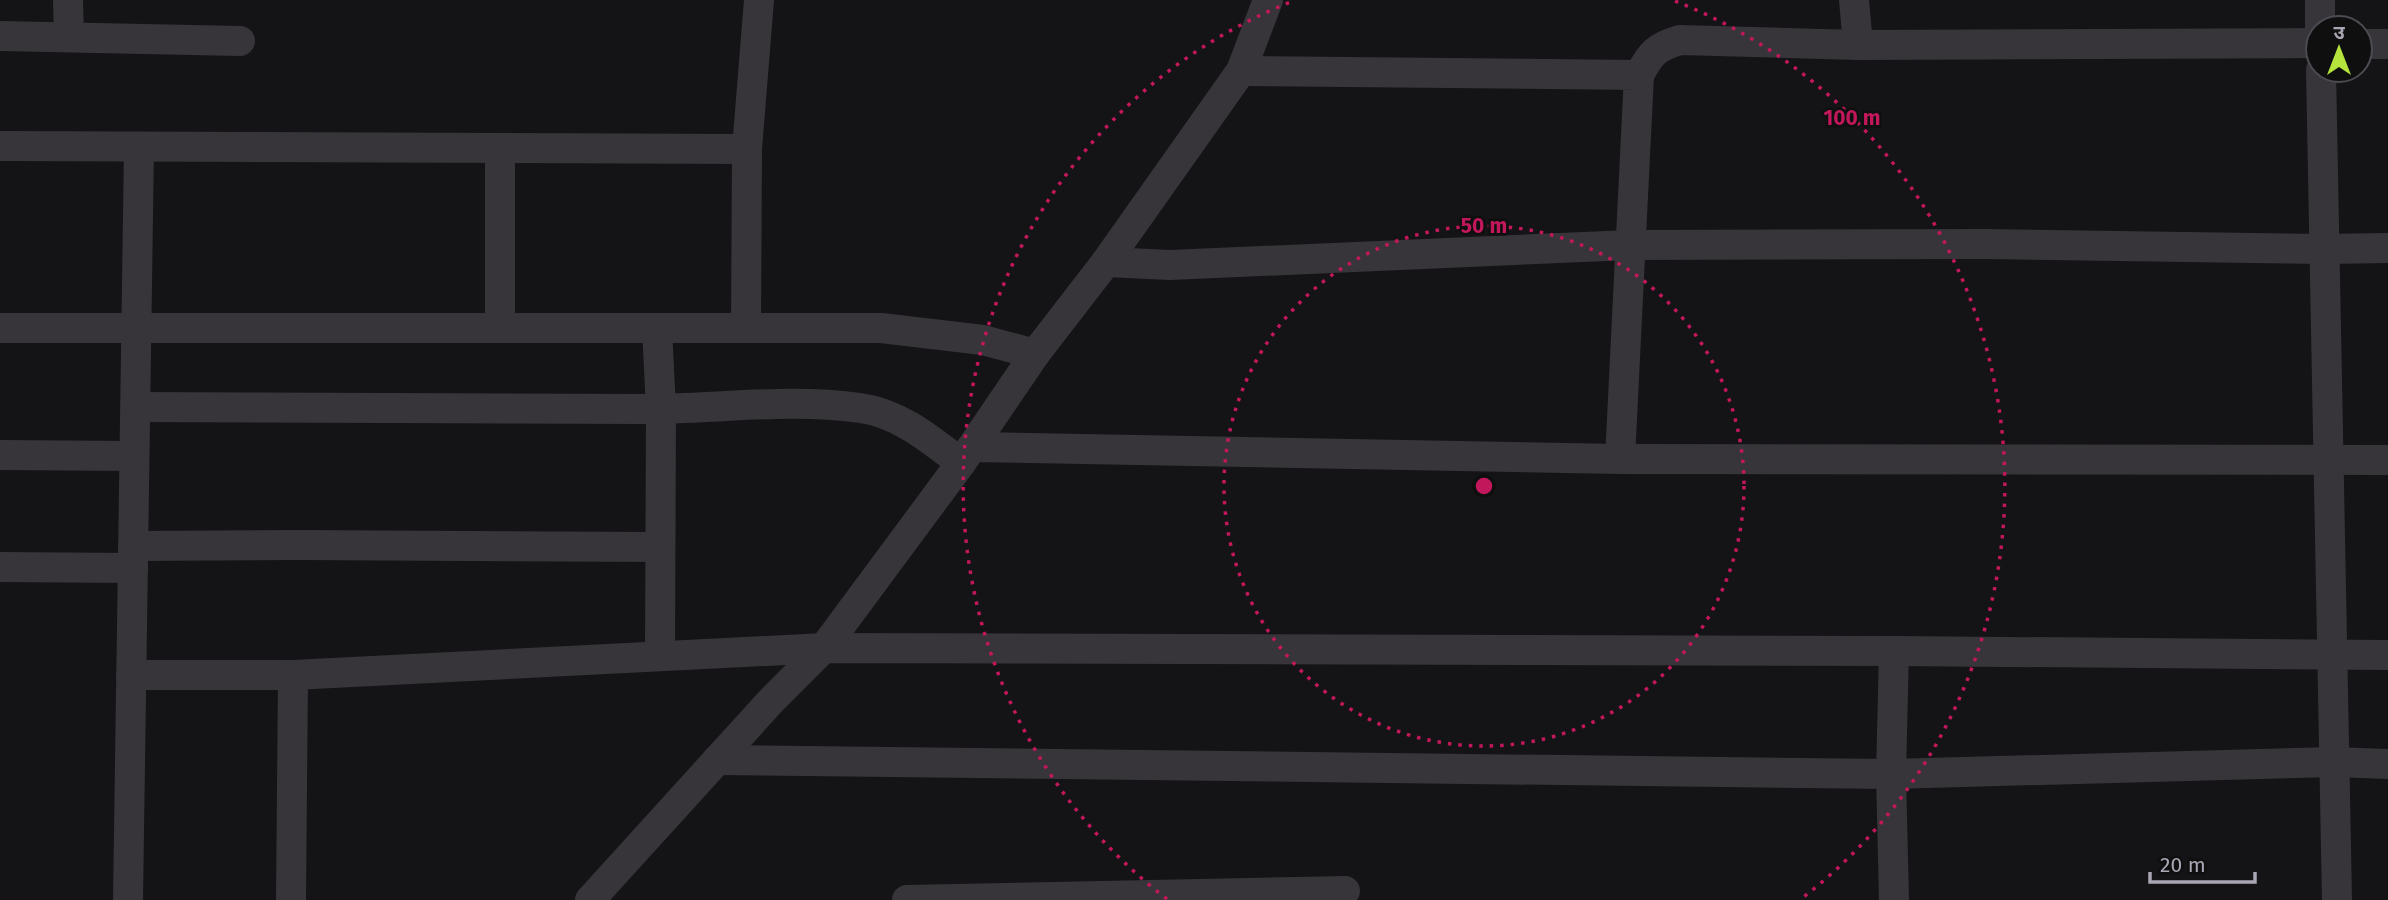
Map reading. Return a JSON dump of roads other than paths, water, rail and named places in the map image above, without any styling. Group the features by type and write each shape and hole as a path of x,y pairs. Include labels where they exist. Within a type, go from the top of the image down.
{"street":[{"path":"68,0 69,37"},
{"path":"746,328 747,149 759,0"},
{"path":"590,900 717,760 824,648 967,455 1035,354 1106,262 1241,71 1268,0"},
{"path":"1854,0 1858,45"},
{"path":"0,36 240,41"},
{"path":"1620,459 1639,75 1649,57 1661,46 1680,40 1858,45 2304,43"},
{"path":"1241,71 1639,75"},
{"path":"2321,84 2337,900"},
{"path":"0,146 747,149"},
{"path":"128,900 139,147"},
{"path":"500,149 500,328"},
{"path":"1106,262 1170,265 1630,245 1985,244 2388,248"},
{"path":"0,328 881,328 983,340 1035,354"},
{"path":"657,328 661,409 660,656"},
{"path":"136,407 661,409 799,404 862,408 886,415 967,455 2388,460"},
{"path":"0,455 134,456"},
{"path":"0,567 298,545 660,547"},
{"path":"131,675 293,675 824,648 2388,655"},
{"path":"1894,651 1891,774 1894,900"},
{"path":"291,900 293,675"},
{"path":"717,760 1891,774 2333,762 2388,764"},
{"path":"907,900 1345,891"}]}
